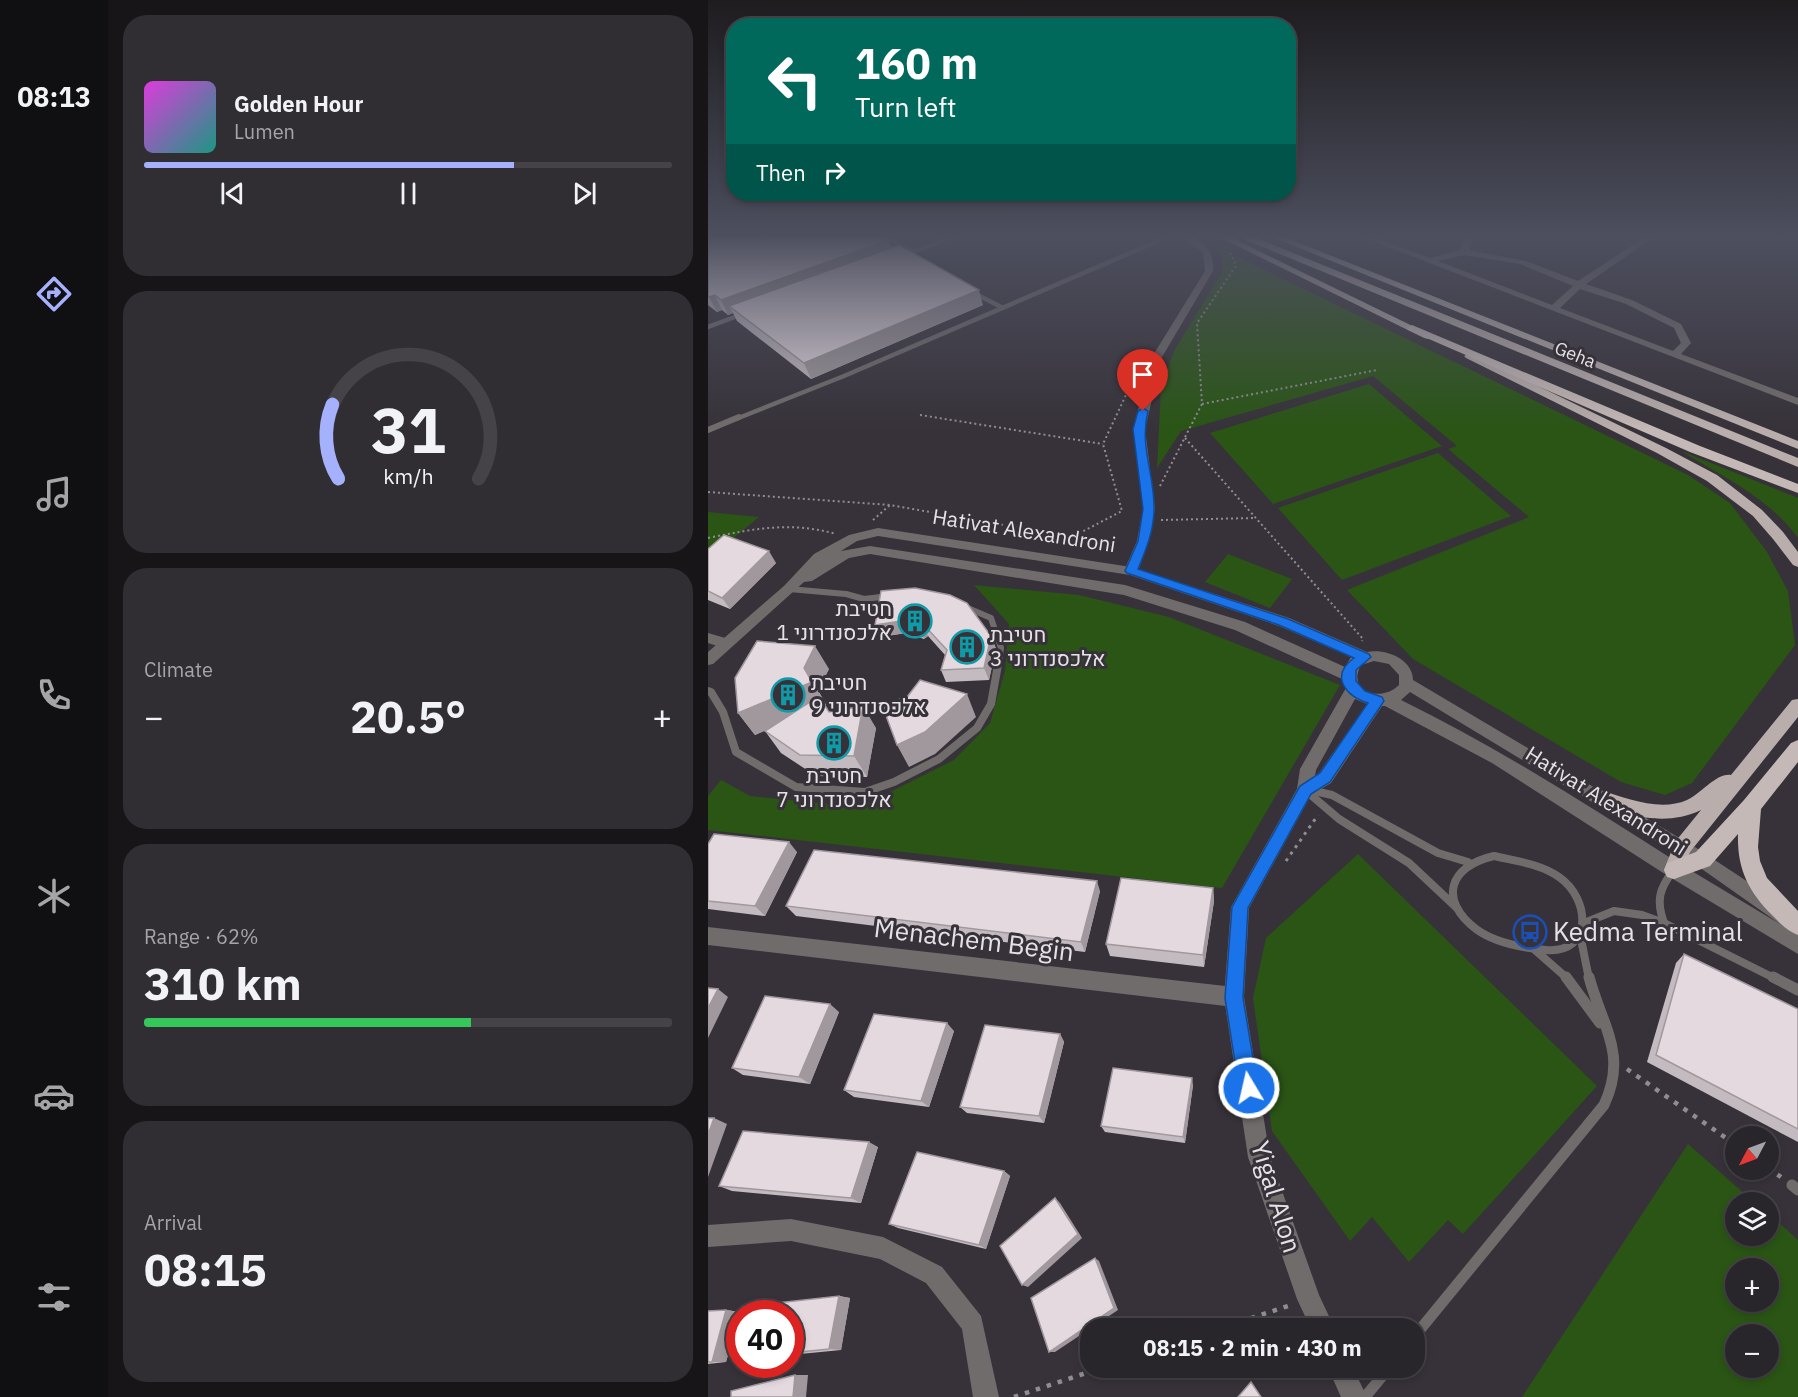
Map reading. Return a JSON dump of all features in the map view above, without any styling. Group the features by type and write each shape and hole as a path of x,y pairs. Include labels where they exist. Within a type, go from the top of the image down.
{"highway":[{"path":"1354,300 1707,473 1750,505 1768,523 1798,562"},
{"name":"Geha","path":"1400,300 1798,463"},
{"name":"Geha","path":"1435,300 1798,445"},
{"path":"1412,328 1695,449 1798,489"},
{"path":"1674,870 1682,848 1798,705"},
{"path":"1674,870 1703,859 1751,806 1798,748"},
{"path":"1600,798 1659,813 1678,812 1695,806 1748,766"},
{"path":"1751,806 1747,859 1752,874 1760,888 1798,925"}],"street":[{"path":"1131,571 1143,541 1148,515 1138,429 1157,357 1191,300"},
{"path":"1530,300 1798,402"},
{"path":"1553,309 1563,300"},
{"path":"1624,300 1678,326 1686,342 1675,355"},
{"name":"Hativat Alexandroni","path":"708,660 789,589 819,557 853,538 878,532 1131,571 1284,622 1364,657"},
{"name":"Hativat Alexandroni","path":"789,589 846,554 870,550 1125,590 1239,627 1351,682"},
{"path":"708,638 727,644"},
{"path":"1364,657 1384,657 1394,660 1406,673 1407,683 1402,693 1382,700 1368,699 1351,682 1356,661 1364,657"},
{"name":"Yigal Alon","path":"1318,1318 1309,1299 1259,1157 1234,998 1240,907 1305,790 1308,769 1351,682"},
{"name":"Hativat Alexandroni","path":"1407,683 1703,859 1798,925"},
{"name":"Hativat Alexandroni","path":"1382,700 1434,724 1552,792 1674,870 1798,945"},
{"name":"Yigal Alon","path":"1305,790 1325,778 1382,700"},
{"name":"Menachem Begin","path":"708,936 1234,998"},
{"path":"708,1236 791,1230 883,1248 934,1275 973,1324 986,1397"},
{"path":"1345,1378 1354,1397"}],"lane":[{"path":"988,300 1003,308"},
{"path":"708,430 1021,300"},
{"path":"708,327 752,311"},
{"path":"789,589 846,594 864,599 898,595"},
{"path":"708,691 711,692 723,712 736,752 796,787 865,792 894,782 939,759 977,728 992,704 1001,648 991,618 955,602"},
{"path":"1305,790 1322,808 1416,869 1478,931 1533,949 1550,951 1560,950 1572,944 1580,934 1584,923 1579,899 1571,886 1559,877 1545,870 1494,856 1468,862 1459,871 1454,882 1454,895 1458,909"},
{"path":"1305,790 1332,795 1438,853 1468,862"},
{"path":"1664,923 1658,909 1657,896 1662,884 1674,870"},
{"path":"1584,923 1608,911 1620,910 1641,915 1664,923 1798,990"},
{"path":"1425,1323 1604,1105 1613,1090 1616,1061 1611,1039 1587,974 1580,934"},
{"path":"1533,949 1549,959 1576,987 1611,1039"},
{"path":"1365,1397 1381,1378"}],"path":[{"path":"1213,300 1197,323 1202,404 1148,515 1255,518"},
{"path":"708,492 890,505 1072,537 1122,511 1103,444 1143,359 1157,357"},
{"path":"1202,404 1377,370"},
{"path":"920,415 1103,444"},
{"path":"1185,438 1363,639"},
{"path":"708,538 772,526 815,528 853,538"},
{"path":"1285,863 1322,808"},
{"path":"1616,1061 1725,1137"},
{"path":"1251,1318 1309,1299"},
{"path":"1014,1397 1080,1375"}],"green space":[{"path":"1205,300 1327,300 1688,475 1730,503 1767,552 1788,591 1795,645 1692,783 1665,795 1621,782 1413,659 1347,590 1529,517 1448,449 1457,446 1373,376 1181,431 1157,468 1161,387 1174,351"},
{"path":"1369,384 1442,446 1273,504 1210,433"},
{"path":"1681,451 1798,498 1798,538 1774,511 1728,479"},
{"path":"1438,453 1511,516 1342,580 1278,508"},
{"path":"708,512 759,517 708,559"},
{"path":"1228,554 1292,579 1270,608 1205,582"},
{"path":"974,585 1079,595 1169,617 1340,685 1222,888 708,830 708,796 721,780 750,796 860,807 954,760 990,723 1005,671 1009,624"},
{"path":"1358,854 1597,1086 1463,1234 1448,1220 1409,1262 1372,1217 1350,1241 1272,1131 1253,998 1266,938"},
{"path":"1688,1144 1725,1177 1725,1180 1729,1180 1743,1192 1725,1192 1725,1246 1779,1246 1779,1223 1798,1240 1798,1397 1522,1397"}],"building":[{"path":"745,300 955,300 804,363 729,306"},
{"path":"724,535 769,551 722,598 708,591 708,549"},
{"path":"915,588 950,595 967,603 991,636 984,668 941,670 947,650 923,624 919,627 901,621 875,625 881,591"},
{"path":"757,641 815,646 804,668 812,682 738,713 735,678"},
{"path":"920,680 967,694 925,732 897,745 882,705 907,697"},
{"path":"819,696 829,712 863,706 854,756 800,755 765,731"},
{"path":"714,834 789,842 755,906 708,901 708,844"},
{"path":"814,850 1097,881 1081,942 786,906"},
{"path":"1121,878 1213,888 1203,955 1106,944"},
{"path":"1684,954 1798,1009 1798,1129 1656,1055"},
{"path":"708,988 718,989 708,1008"},
{"path":"765,996 830,1004 799,1077 732,1068"},
{"path":"874,1014 947,1023 921,1101 844,1090"},
{"path":"985,1025 1060,1034 1039,1116 960,1107"},
{"path":"1113,1068 1192,1078 1183,1137 1101,1126"},
{"path":"708,1118 714,1118 708,1135"},
{"path":"743,1131 869,1142 851,1198 719,1186"},
{"path":"917,1152 1004,1171 979,1245 889,1224"},
{"path":"1055,1198 1078,1234 1022,1285 1000,1246"},
{"path":"1095,1258 1114,1308 1099,1318 1080,1318 1080,1331 1049,1352 1031,1298"},
{"path":"839,1296 829,1349 804,1352 804,1300"},
{"path":"726,1310 712,1362 708,1362 708,1311"},
{"path":"783,1378 795,1378 793,1397 731,1397 731,1391"},
{"path":"1251,1382 1261,1397 1238,1397"}],"place":[{"name":"חטיבת אלכסנדרוני 1","path":"915,621"},
{"name":"חטיבת אלכסנדרוני 3","path":"967,647"},
{"name":"חטיבת אלכסנדרוני 9","path":"788,695"},
{"name":"חטיבת אלכסנדרוני 7","path":"834,743"},
{"name":"Kedma Terminal","path":"1530,932"}],"route":[{"path":"1143,411 1138,429 1149,509 1143,541 1131,571 1284,622 1364,657 1351,667 1348,675 1349,682 1360,695 1377,701 1325,778 1305,790 1240,907 1234,998 1249,1088"}]}
